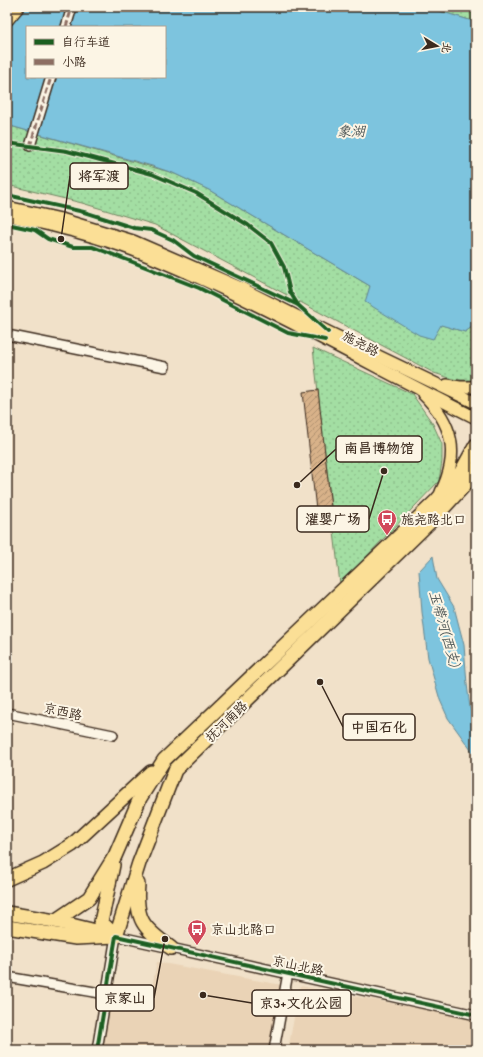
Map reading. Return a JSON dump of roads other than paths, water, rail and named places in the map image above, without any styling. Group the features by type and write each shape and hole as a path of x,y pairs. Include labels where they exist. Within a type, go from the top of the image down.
{"highway":[{"path":"7,20 17,7"},
{"name":"抚河南路","path":"55,921 89,898 115,856 140,798 164,760 436,501 461,472 476,445"},
{"name":"抚河南路","path":"116,936 139,863 175,770 438,516 471,478 476,469"},
{"path":"438,516 476,484"},
{"path":"7,878 43,863 72,844 164,760"},
{"path":"115,856 101,922 116,936"},
{"path":"139,863 136,901 141,919 149,932 171,948"},
{"path":"7,913 55,921 116,936"},
{"path":"7,927 76,938 116,936"}],"main road":[{"name":"施尧路","path":"7,207 61,219 133,241 241,288 476,403"},
{"name":"施尧路","path":"7,215 55,226 132,250 239,296 476,418"},
{"path":"420,376 448,385 476,387"},
{"path":"415,387 432,403 441,416 451,439 453,450 450,466 446,482 436,501"}],"street":[{"path":"66,26 72,7"},
{"path":"30,146 51,78"},
{"path":"7,334 165,367"},
{"name":"京西路","path":"7,713 113,735"},
{"path":"97,1050 116,936"},
{"name":"京山北路","path":"116,936 476,1015"},
{"path":"274,1050 288,973"},
{"path":"7,977 106,994"}],"water":[{"name":"象湖","path":"7,7 426,7 476,22 476,324 465,332 441,325 433,339 419,335 365,302 370,286 209,190 173,173 7,125"},
{"name":"玉带河(西支)","path":"433,556 437,579 454,607 464,645 470,708 476,725 476,757 448,718 440,700 428,658 422,612 419,571"}],"place":[{"name":"将军渡","path":"61,239"},
{"name":"灌婴广场","path":"384,471"},
{"name":"南昌博物馆","path":"297,485"},
{"name":"施尧路北口","path":"387,536"},
{"name":"中国石化","path":"320,682"},
{"name":"京家山","path":"165,939"},
{"name":"京山北路口","path":"197,946"},
{"name":"京3+文化公园","path":"203,995"}]}
